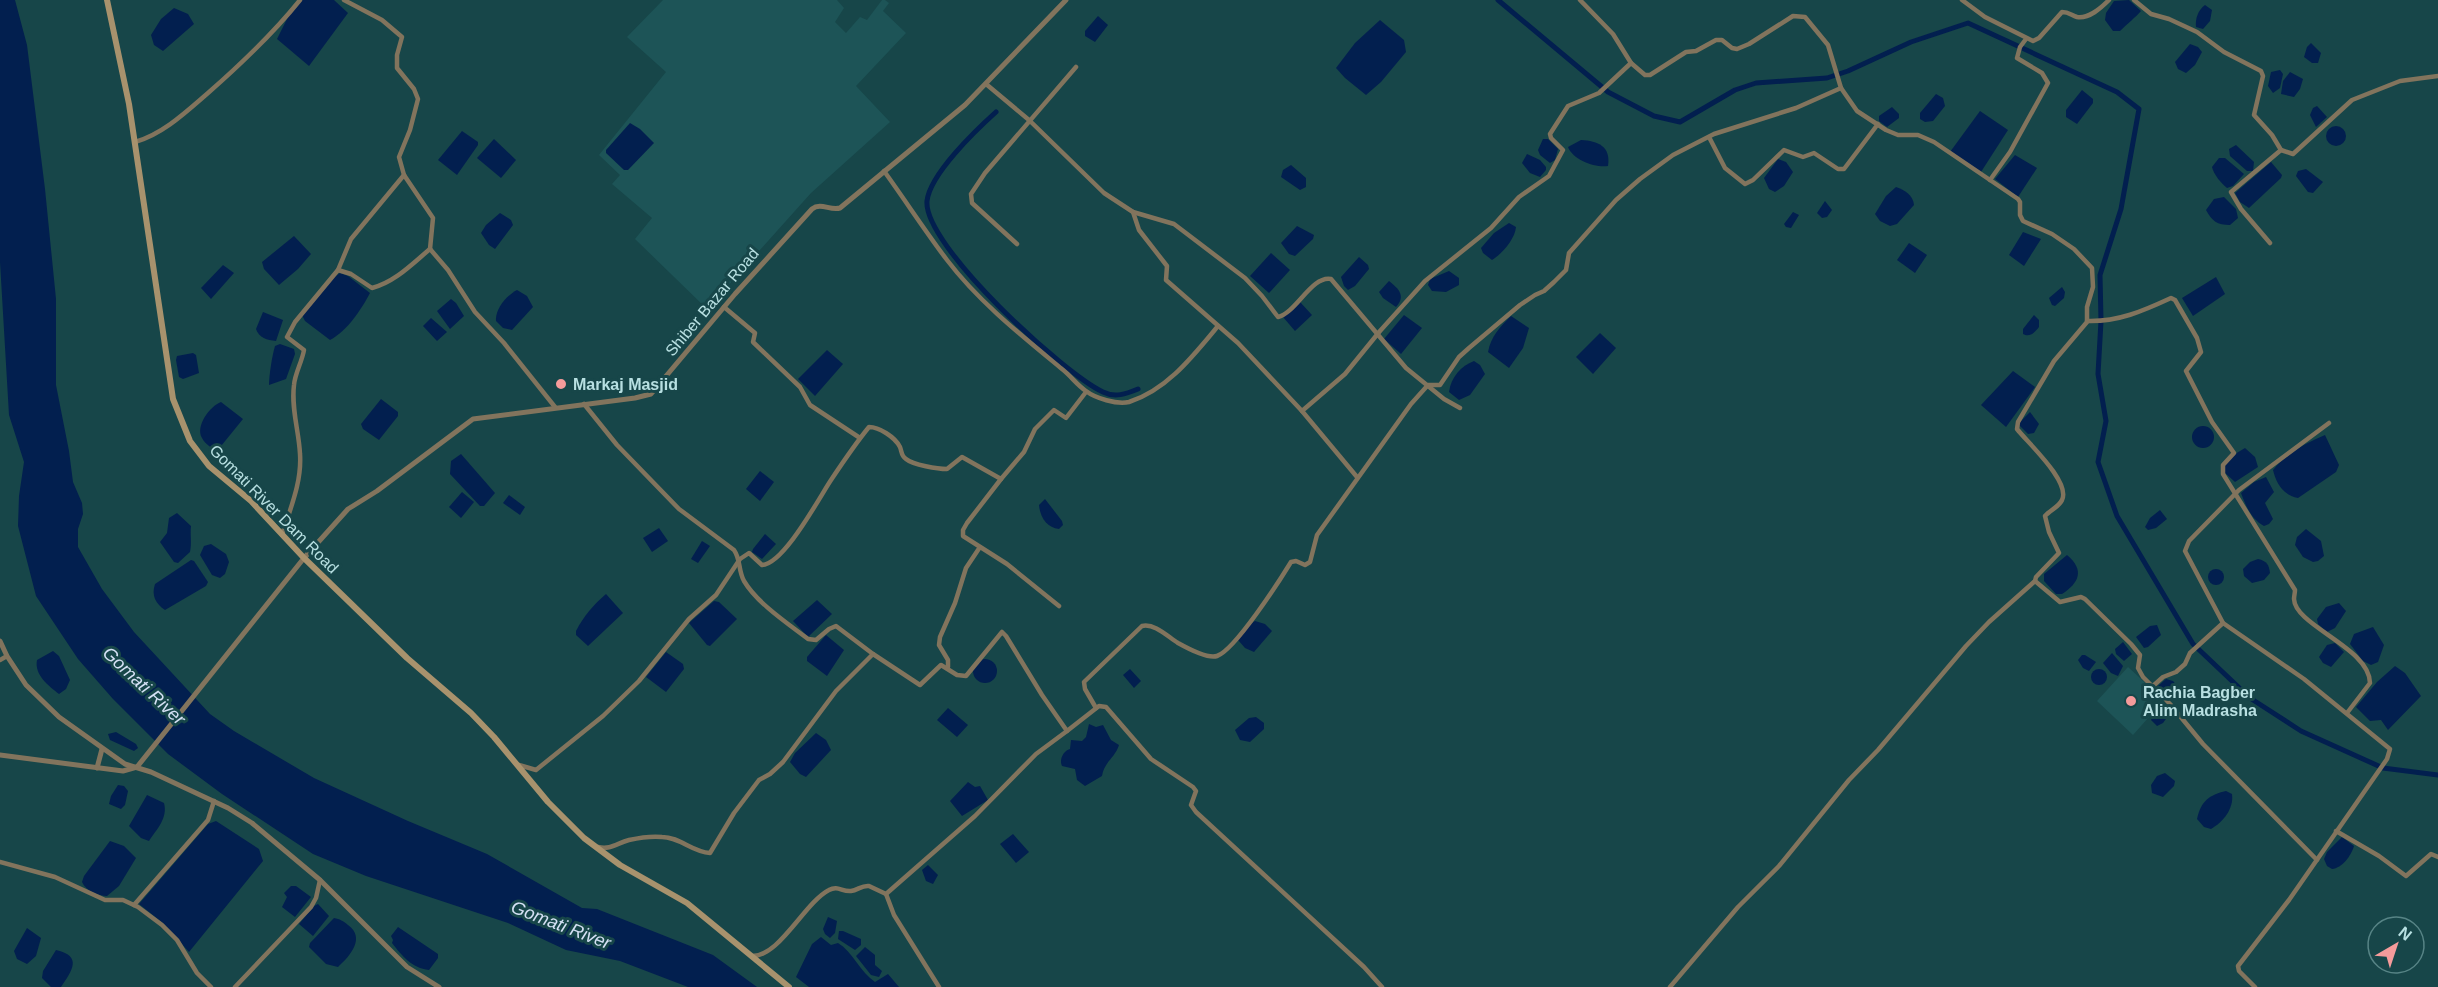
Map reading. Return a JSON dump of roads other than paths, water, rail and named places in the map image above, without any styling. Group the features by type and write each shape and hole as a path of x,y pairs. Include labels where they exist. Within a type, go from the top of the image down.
{"main road":[{"name":"Gomati River Dam Road","path":"108,0 135,142 166,361 178,414 190,441 209,466 251,501 304,558 407,658 471,712 548,802 593,846 704,916 789,987"}],"street":[{"path":"135,142 153,136 193,106 257,50 300,0"},
{"path":"338,270 351,274 372,288 382,285 430,249 433,218 404,175 399,158 410,130 418,99 414,89 397,68 396,61 402,37 382,20 344,0"},
{"name":"Shiber Bazar Road","path":"137,767 304,558 348,509 376,491 468,422 479,417 635,398 651,394 724,307 812,209 820,205 834,210 840,208 965,105 1066,0"},
{"path":"1580,0 1613,34 1631,63 1645,75 1650,75 1686,52 1704,48 1716,40 1722,40 1732,48 1749,44 1794,15 1805,17 1828,45 1841,88 1857,111 1898,135 1918,135 1934,141 2020,202 2020,215 2027,224 2052,234 2074,249 2092,268 2087,321 2054,361 2018,422 2017,429 2047,463 2062,486 2064,494 2060,504 2045,516 2048,530 2059,553 2036,577 2035,581 1966,646 1878,750 1849,780 1779,866 1730,916 1670,987"},
{"path":"1962,0 1984,17 2033,41 2039,38 2062,12 2084,16 2099,10 2109,0"},
{"path":"2134,0 2151,14 2169,19 2197,32 2224,52 2261,71 2263,76 2254,115 2281,150 2293,154 2352,100 2400,81 2438,76"},
{"path":"1990,180 2010,152 2048,83 2042,73 2017,58 2020,47 2026,39"},
{"path":"1302,411 1345,374 1377,334 1425,281 1491,228 1519,197 1550,176 1562,153 1562,147 1550,136 1558,120 1571,104 1599,93 1631,63"},
{"path":"1017,244 970,199 971,194 985,173 1076,66"},
{"path":"986,84 1029,120 1104,193 1133,212 1174,224 1250,283 1278,317 1287,313 1321,280 1328,278 1334,281 1406,368 1460,408"},
{"path":"1096,708 1084,687 1084,682 1142,626 1148,625 1181,645 1210,656 1222,653 1263,604 1291,562 1296,561 1305,565 1311,562 1317,535 1411,404 1428,385 1440,385 1459,357 1469,348 1520,305 1544,291 1554,282 1566,270 1569,253 1616,200 1673,155 1708,137 1796,108 1841,88"},
{"path":"1708,137 1725,168 1745,184 1753,180 1784,150 1803,157 1814,153 1838,169 1844,169 1878,124"},
{"path":"2270,243 2241,209 2231,192 2281,150"},
{"path":"884,171 947,261 976,293 1035,349 1063,370 1086,392 1108,401 1127,402 1158,388 1186,363 1218,327"},
{"path":"282,535 294,500 300,470 293,397 294,383 304,350 287,337 295,322 338,270 351,240 404,175"},
{"path":"1133,212 1139,230 1167,266 1166,280 1238,343 1302,411 1357,477"},
{"path":"430,249 448,270 475,312 504,343 555,407"},
{"path":"2087,321 2130,316 2171,298 2175,300 2197,338 2201,352 2186,369 2187,374 2212,422 2234,453 2222,469 2295,590 2294,598 2298,608 2307,619 2350,652 2369,676 2368,686 2347,713"},
{"path":"724,307 755,333 753,342 800,387 810,405 860,438"},
{"path":"1059,606 1007,564 967,540 963,536 963,530 1024,452 1035,429 1054,410 1066,418 1086,392"},
{"path":"584,404 617,445 679,509 734,550 740,559 740,570 748,587 760,600 807,639 816,640 836,626 917,685 923,684 941,665 957,675 966,676 999,634 1004,633 1067,731"},
{"path":"2255,987 2239,971 2238,966 2259,941 2317,860 2387,759 2390,747 2304,680 2223,623 2185,551 2189,541 2236,494 2329,423"},
{"path":"514,762 536,770 603,716 639,681 689,619 716,595 740,559 749,553 762,564 770,562 794,538 869,427 893,439 899,445 902,456 911,462 947,469 962,457 1001,479"},
{"path":"948,668 948,660 939,645 940,637 955,603 966,568 980,547"},
{"path":"2035,581 2060,602 2081,597 2085,599 2136,650 2140,658 2139,671 2203,744 2317,860"},
{"path":"2153,686 2185,664 2190,652 2223,623"},
{"path":"0,641 26,685 59,717 125,764 137,767 214,801 252,823 320,880 408,967 439,987"},
{"path":"593,846 614,847 628,840 662,837 679,839 698,851 710,853 734,813 759,780 783,762 836,691 873,654"},
{"path":"0,660 7,656"},
{"path":"886,894 975,816 1036,754 1101,705 1106,707 1151,759 1193,787 1196,791 1190,802 1196,812 1364,967 1382,987"},
{"path":"96,768 102,749"},
{"path":"0,755 123,771 137,767"},
{"path":"134,905 208,820 214,801"},
{"path":"2336,831 2379,856 2406,876 2431,854 2438,857"},
{"path":"0,862 55,877 105,900 123,900 134,905 162,925 177,940 197,973 211,987"},
{"path":"235,987 311,907 316,898 320,880"},
{"path":"750,956 765,954 819,896 832,888 839,887 850,891 869,886 886,894 894,915 939,987"}],"water":[{"name":"Gomati River","path":"0,0 15,0 27,45 56,299 56,385 73,482 82,503 83,514 78,529 78,547 102,589 134,632 210,714 234,731 314,778 487,854 582,908 597,909 713,955 757,987 688,987 620,961 566,950 508,923 366,876 313,854 222,794 168,754 113,699 78,659 36,596 18,526 19,496 24,462 9,415 0,262"},
{"path":"302,0 334,0 348,13 309,66 277,39 289,15"},
{"path":"2129,0 2141,11 2120,31 2113,31 2105,20 2106,13 2114,1"},
{"path":"2205,5 2212,10 2210,21 2203,29 2196,27 2196,21"},
{"path":"174,8 188,14 194,24 163,51 154,45 151,35 161,19"},
{"path":"1098,16 1108,25 1095,42 1085,36 1085,31"},
{"path":"1380,20 1404,40 1406,52 1381,82 1366,95 1336,68 1355,43"},
{"path":"2311,43 2321,53 2318,63 2312,63 2304,57"},
{"path":"2190,44 2198,47 2202,52 2195,65 2186,73 2178,69 2175,62"},
{"path":"2280,70 2283,74 2280,88 2273,93 2268,86 2271,72"},
{"path":"2290,72 2303,79 2294,97 2281,94 2283,81"},
{"path":"2082,90 2093,99 2093,103 2077,124 2066,117 2066,110"},
{"path":"1936,94 1943,98 1945,106 1933,121 1925,122 1920,119 1920,113"},
{"path":"2317,106 2327,117 2316,127 2310,115 2313,108"},
{"path":"1892,107 1899,114 1899,118 1887,127 1879,121 1879,116"},
{"path":"1980,111 2008,130 1981,172 1950,152"},
{"path":"630,123 654,143 628,170 624,170 606,153 606,150"},
{"path":"2336,126 2343,129 2346,136 2343,143 2336,146 2329,143 2326,136 2329,129"},
{"path":"462,131 478,142 478,145 457,175 438,160"},
{"path":"494,139 516,160 501,178 477,158"},
{"path":"1543,139 1548,139 1558,149 1555,160 1550,163 1540,155 1538,150"},
{"path":"1581,140 1602,146 1607,154 1608,166 1591,164 1575,156 1568,147"},
{"path":"2236,145 2254,162 2253,171 2247,171 2230,156 2229,149"},
{"path":"1527,154 1540,160 1546,167 1540,177 1530,173 1522,163"},
{"path":"2015,155 2037,168 2018,197 1995,179"},
{"path":"2219,158 2225,158 2244,174 2233,186 2227,188 2214,173 2212,167"},
{"path":"1778,159 1786,162 1793,172 1784,186 1775,192 1769,189 1764,178"},
{"path":"2271,162 2282,175 2281,178 2249,208 2240,202 2235,193"},
{"path":"1291,165 1306,178 1306,187 1300,190 1281,177 1283,170"},
{"path":"2306,169 2323,182 2313,193 2308,192 2296,176 2298,171"},
{"path":"1896,187 1908,193 1914,205 1897,224 1890,226 1880,221 1875,214 1886,196"},
{"path":"2224,197 2236,209 2238,218 2230,225 2215,222 2206,210 2214,199"},
{"path":"1825,201 1832,210 1827,217 1822,218 1817,213"},
{"path":"1793,212 1799,215 1791,228 1786,227 1784,224"},
{"path":"500,213 511,220 513,225 495,249 489,245 481,233 486,225"},
{"path":"1509,223 1516,227 1511,241 1492,260 1483,253 1481,248 1494,233"},
{"path":"1297,226 1314,235 1313,239 1295,256 1289,254 1281,243"},
{"path":"2023,232 2041,239 2024,266 2009,255"},
{"path":"294,236 311,254 279,285 264,269 262,262"},
{"path":"1909,243 1927,255 1915,273 1897,260"},
{"path":"1271,253 1290,270 1269,293 1250,276"},
{"path":"1359,257 1369,269 1355,286 1348,290 1341,277"},
{"path":"223,265 234,273 211,299 201,288"},
{"path":"1449,271 1459,278 1459,285 1446,292 1432,291 1428,285 1430,279"},
{"path":"340,273 348,276 370,293 353,320 330,340 305,321 302,315 333,278"},
{"path":"2216,277 2225,294 2193,316 2182,298"},
{"path":"1389,281 1401,296 1396,307 1383,298 1379,292"},
{"path":"2062,287 2065,292 2064,298 2055,306 2052,305 2049,298"},
{"path":"517,290 527,296 533,307 512,330 503,328 496,321 497,312 505,299"},
{"path":"451,299 464,316 450,329 437,311"},
{"path":"1300,302 1312,315 1295,331 1283,317"},
{"path":"263,312 283,320 276,341 264,338 257,332 256,329"},
{"path":"1404,315 1422,328 1401,354 1384,339"},
{"path":"2034,315 2039,320 2039,327 2030,335 2023,334 2023,329"},
{"path":"1511,316 1529,328 1523,348 1509,368 1488,352 1494,336"},
{"path":"431,318 447,332 437,341 423,326"},
{"path":"1600,333 1616,348 1593,374 1576,357"},
{"path":"280,344 294,349 295,354 286,379 269,385 275,346"},
{"path":"827,350 843,364 815,396 798,379"},
{"path":"193,353 196,355 199,373 183,379 179,377 177,356"},
{"path":"1474,361 1480,365 1485,374 1470,395 1459,400 1449,392 1452,382 1461,369"},
{"path":"2013,371 2035,387 2006,427 1981,405"},
{"path":"381,399 398,412 398,416 379,440 363,429 361,424"},
{"path":"221,402 243,419 217,451 203,440 200,428 208,412"},
{"path":"2030,412 2039,424 2034,433 2028,434 2018,424"},
{"path":"2203,426 2211,429 2214,437 2211,445 2203,448 2195,445 2192,437 2195,429"},
{"path":"2325,435 2339,465 2336,472 2298,498 2288,494 2278,484 2273,470 2297,449"},
{"path":"2245,448 2255,457 2258,467 2235,482 2224,472 2225,465 2235,454"},
{"path":"461,454 495,493 484,506 480,506 450,474 451,461"},
{"path":"760,471 774,482 760,501 746,489"},
{"path":"2266,477 2274,492 2265,503 2273,519 2264,526 2252,516 2241,493 2254,482"},
{"path":"462,492 474,502 461,518 449,507"},
{"path":"509,495 525,507 520,515 503,503"},
{"path":"1045,499 1062,521 1063,525 1059,529 1051,527 1041,514 1039,505"},
{"path":"2160,510 2167,519 2156,528 2148,530 2145,527 2150,518"},
{"path":"177,513 191,526 190,552 178,563 174,562 160,542 167,533 169,518"},
{"path":"659,528 668,541 652,552 643,538"},
{"path":"2306,529 2321,541 2324,556 2318,561 2313,562 2303,557 2295,545 2297,537"},
{"path":"765,534 776,544 762,559 752,552"},
{"path":"702,541 710,546 698,563 691,559"},
{"path":"211,544 226,554 229,562 225,574 220,578 212,575 200,555 204,546"},
{"path":"2067,555 2076,566 2078,576 2068,590 2062,594 2056,594 2044,581 2044,574"},
{"path":"2258,559 2267,564 2270,573 2264,580 2252,583 2244,576 2243,569 2250,562"},
{"path":"191,560 208,582 206,586 165,610 155,599 155,584"},
{"path":"2213,569 2219,569 2224,577 2222,583 2213,585 2208,580 2208,574"},
{"path":"606,594 623,613 588,646 576,635 576,631 589,611"},
{"path":"817,600 832,614 808,637 793,621"},
{"path":"714,601 719,602 737,619 710,646 689,623"},
{"path":"2339,603 2346,611 2335,628 2327,632 2318,624 2317,619 2326,607"},
{"path":"1255,621 1265,624 1272,631 1254,652 1245,648 1238,640"},
{"path":"2157,625 2161,635 2144,648 2136,637 2150,626"},
{"path":"2373,627 2384,645 2378,662 2371,665 2363,661 2350,644 2354,634"},
{"path":"826,635 844,650 827,676 807,661 807,657"},
{"path":"2123,642 2132,654 2124,661 2116,654 2115,649"},
{"path":"2335,643 2344,652 2331,667 2323,663 2319,657 2327,645"},
{"path":"53,651 59,656 70,680 66,689 59,694 43,680 37,665 37,660"},
{"path":"666,652 683,664 684,669 666,692 646,677"},
{"path":"2112,653 2123,666 2118,676 2111,673 2103,663"},
{"path":"2082,655 2096,662 2089,671 2083,668 2078,660"},
{"path":"985,659 990,660 996,666 996,676 990,682 985,683 980,682 974,676 973,671 974,666 980,660"},
{"path":"2395,666 2405,673 2421,696 2388,730 2381,720 2370,721 2356,707 2377,682"},
{"path":"1130,669 1141,681 1134,688 1123,675"},
{"path":"2096,669 2102,669 2107,677 2105,683 2096,685 2091,680 2091,674"},
{"path":"2166,679 2173,681 2179,688 2174,697 2169,699 2158,686"},
{"path":"2165,705 2171,712 2163,723 2157,726 2151,720 2156,711"},
{"path":"948,708 968,725 957,737 937,720"},
{"path":"1256,717 1264,723 1264,729 1250,742 1240,740 1235,730 1249,718"},
{"path":"1089,724 1096,727 1103,725 1111,740 1119,745 1102,776 1085,786 1077,780 1075,769 1062,766 1061,759 1070,749 1071,740 1082,741 1086,737"},
{"path":"116,732 136,744 138,748 134,751 110,740 108,734"},
{"path":"816,733 826,740 831,750 806,777 800,774 790,762 795,753"},
{"path":"2165,773 2175,781 2174,786 2163,797 2152,793 2151,785 2157,776"},
{"path":"968,782 975,787 980,786 988,800 962,816 950,801"},
{"path":"118,785 124,786 128,791 125,805 121,809 109,804"},
{"path":"2226,791 2232,794 2227,814 2211,829 2204,827 2197,819 2203,803 2210,797"},
{"path":"147,795 164,803 165,808 161,823 149,841 141,838 129,826"},
{"path":"216,821 259,849 263,861 189,952 164,924 139,904 208,824"},
{"path":"1013,834 1029,852 1016,863 1000,844"},
{"path":"2342,837 2354,846 2346,861 2332,869 2327,866 2324,859 2327,852"},
{"path":"110,841 124,846 136,858 119,886 104,896 89,890 82,882"},
{"path":"928,865 938,875 933,884 926,881 922,870"},
{"path":"291,886 296,886 311,897 295,917 282,907 287,897 284,893"},
{"path":"318,904 329,916 313,936 299,924"},
{"path":"828,917 837,921 835,933 830,938 823,929"},
{"path":"334,918 348,925 356,936 354,947 338,967 326,964 309,947 310,943"},
{"path":"398,927 438,954 438,958 429,970 412,964 392,943 391,936"},
{"path":"27,928 41,938 36,956 27,964 17,959 14,951"},
{"path":"839,931 861,939 861,945 855,950 838,939"},
{"path":"821,937 831,945 838,943 843,947 875,982 888,974 899,987 809,987 796,977 812,944"},
{"path":"865,947 875,955 875,965 882,971 879,977 871,975 856,956"},
{"path":"56,950 70,956 73,965 61,987 51,987 42,978 43,971"}],"waterway":[{"path":"1498,0 1608,92 1654,116 1680,122 1735,90 1756,83 1827,78 1848,71 1911,42 1968,23 2117,92 2139,109 2121,209 2100,275 2101,321 2098,374 2106,421 2098,462 2117,516 2193,644 2250,698 2301,731 2383,768 2438,775"},
{"path":"996,112 955,153 936,178 927,201 932,221 947,247 971,276 999,306 1058,361 1107,394 1121,395 1138,389"}],"place":[{"name":"Markaj Masjid","path":"561,384"},
{"name":"Rachia Bagber Alim Madrasha","path":"2131,701"}]}
